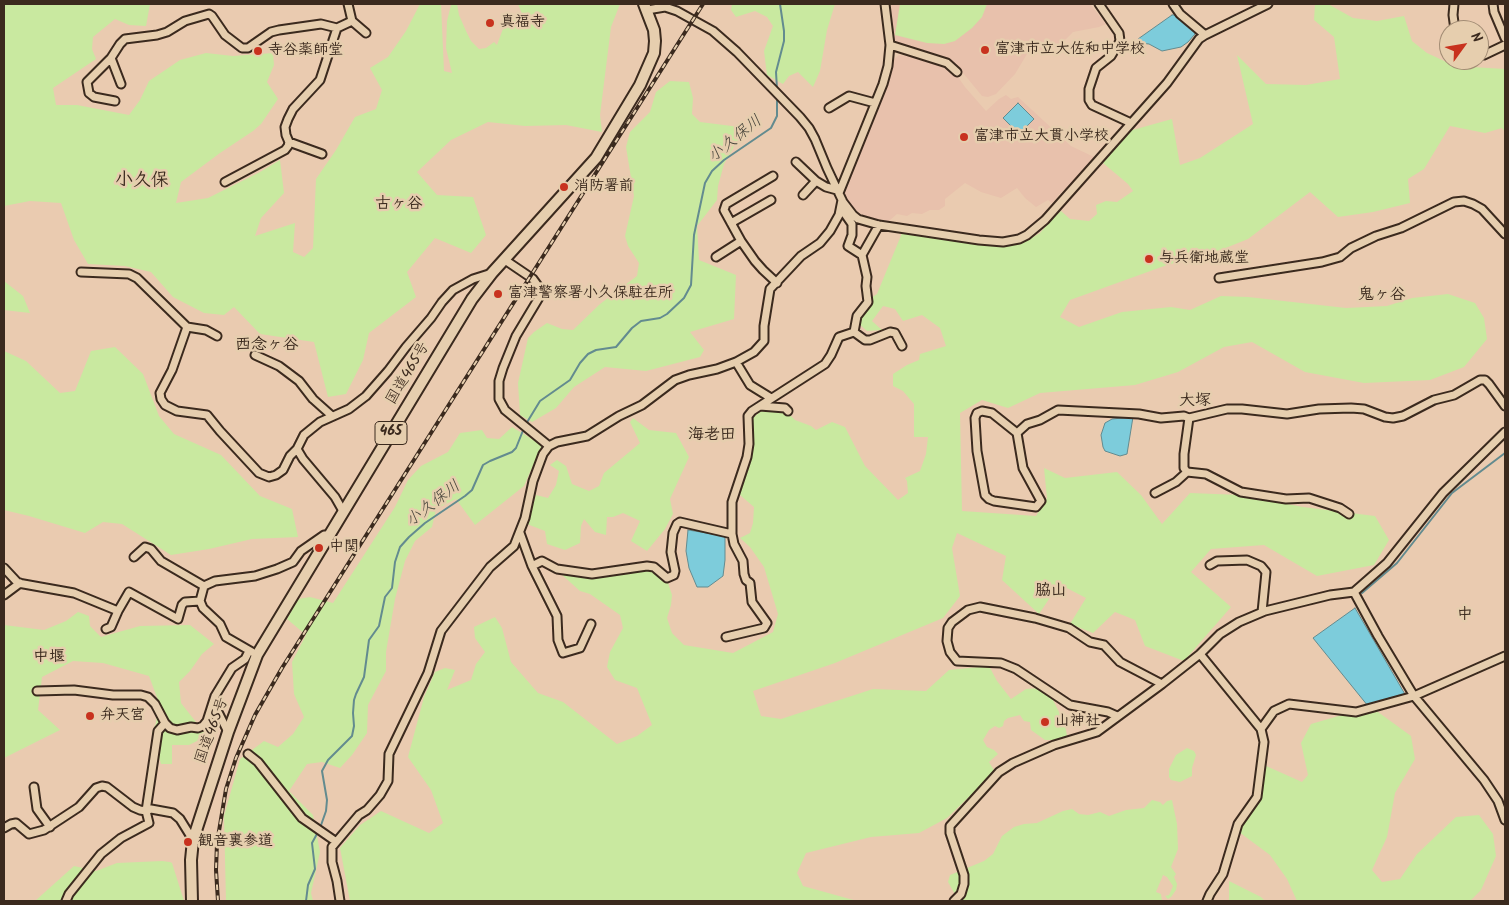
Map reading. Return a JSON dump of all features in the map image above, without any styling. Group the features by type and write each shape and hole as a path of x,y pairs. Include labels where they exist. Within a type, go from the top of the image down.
{"highway":[{"name":"国道465号","path":"192,901 191,860 193,840 253,653 330,535 472,299 492,273 596,158 640,85 651,60 655,41 654,30 645,7"}],"street":[{"path":"348,4 352,21 366,34"},
{"path":"340,901 331,852 335,841 380,795 388,781 389,754 428,673 441,631 490,567 514,546 525,518 533,481 543,454 549,446 557,442 587,436 618,416 642,404 675,380 736,362 754,352 764,342 764,326 770,289 801,256 820,243 830,231 839,215 840,196 889,61 890,45 885,4"},
{"path":"1099,4 1119,33 1120,41 1112,56 1096,68 1089,89 1089,100 1092,105 1131,123"},
{"path":"1173,4 1180,14 1205,35"},
{"path":"796,162 816,181 840,196 858,219 879,226 979,240 1003,242 1019,239 1045,220 1167,82 1199,39 1268,4"},
{"path":"1454,4 1454,20"},
{"path":"1493,4 1494,12 1505,38"},
{"path":"645,7 676,10 713,31 737,52 800,116 815,139 840,196 845,214 852,224 852,235 848,246 862,255"},
{"path":"115,101 94,97 90,93 87,82 111,58 125,39 157,35 167,32 185,21 209,14 225,35 242,48 248,48 271,32 322,24 337,28 352,21"},
{"path":"322,154 289,142 285,126 293,110 320,80 337,28"},
{"path":"890,45 947,63 957,72"},
{"path":"1489,53 1505,45"},
{"path":"111,58 121,84"},
{"path":"829,108 849,96 875,103"},
{"path":"225,182 285,150 289,142"},
{"path":"773,176 726,204 724,210 741,241 762,270 777,283"},
{"path":"803,195 816,181"},
{"path":"731,223 771,200"},
{"path":"1219,278 1322,262 1340,257 1351,248 1376,236 1401,228 1454,202 1464,201 1482,209 1505,234"},
{"path":"854,332 857,316 868,302 867,276 862,255 879,226"},
{"path":"716,258 741,241"},
{"path":"505,260 534,279 541,290 540,296 516,336 499,381 500,399 505,410 549,446"},
{"path":"82,272 129,274 137,278 188,327 206,330 217,336"},
{"path":"188,327 172,370 160,393 161,400 165,405 177,411 207,415 259,473 269,477 283,470 290,456 297,450 304,435 320,422 349,409 366,396 453,290 472,279 492,273"},
{"path":"854,332 865,340 870,340 890,332 895,334 902,346"},
{"path":"726,637 764,628 767,623 752,602 750,583 746,580 743,560 734,544 732,534 732,502 747,457 749,444 748,416 771,398 825,364 840,337 854,332"},
{"path":"255,355 279,366 299,381 332,416"},
{"path":"736,362 750,385 771,398"},
{"path":"1017,433 1027,424 1040,420 1058,410 1139,414 1161,418 1184,416 1189,418 1227,410 1242,409 1287,414 1335,408 1364,410 1394,418 1403,416 1434,400 1454,395 1480,380 1485,380 1489,384 1505,406"},
{"path":"760,406 785,408 788,411"},
{"path":"982,411 992,413 1017,433 1023,468 1041,501 1036,508 994,501 988,499 985,495 977,451 975,418 977,413 982,411"},
{"path":"1187,472 1184,468 1184,454 1189,418"},
{"path":"954,901 961,894 964,875 950,833 950,826 999,772 1013,763 1054,745 1096,732 1162,684 1200,654 1220,634 1239,622 1262,612 1330,595 1354,592 1387,563 1443,493 1505,432"},
{"path":"297,450 335,497 343,511"},
{"path":"1155,493 1176,482 1187,472 1206,474 1241,492 1286,499 1309,498 1340,508 1349,514"},
{"path":"532,566 542,561 556,569 592,574 647,566 654,567 667,578 671,578 675,571 671,552 676,524 680,522 732,534"},
{"path":"520,533 532,566 557,616 558,640 563,653 580,648 591,624"},
{"path":"37,692 74,690 113,695 140,695 148,697 155,704 165,724 177,730 203,726 213,707 220,685 232,668 253,653 226,637 220,624 203,608 200,601 204,586 215,581 255,576 277,569 293,562 302,550 324,535 330,535"},
{"path":"134,557 145,547 150,549 161,561 204,586"},
{"path":"1210,565 1217,561 1247,560 1261,566 1266,572 1262,612"},
{"path":"4,568 20,584 74,593 118,612"},
{"path":"4,595 20,584"},
{"path":"106,629 111,627 129,592 178,619 182,605 185,602 200,601"},
{"path":"1354,592 1414,696 1484,780 1498,801 1505,820"},
{"path":"1117,716 1108,712 1070,705 1016,669 1001,663 956,661 950,652 947,642 948,628 952,622 968,610 980,607 1036,618 1069,628 1090,642 1104,646 1120,662 1162,684"},
{"path":"1200,654 1261,729 1264,742 1257,797 1238,824 1223,874 1207,901"},
{"path":"1261,729 1274,711 1289,704 1356,712 1414,696 1505,656"},
{"path":"213,707 218,712 228,732"},
{"path":"66,901 69,894 101,854 121,838 149,823 146,811 158,731 165,724"},
{"path":"248,754 258,762 302,818 335,841"},
{"path":"4,828 16,823 29,834 44,830 79,807 96,788 102,786 107,787 133,806 146,811 151,809 173,813 180,819 193,840"},
{"path":"34,787 37,809 50,827"}],"shaded area":[{"name":"富津市立大佐和中学校","path":"889,4 1090,4 1106,24 1073,32 1050,49 1027,54 1015,74 996,94 988,97 982,96 959,68 943,56 892,41"},
{"name":"富津市立大貫小学校","path":"899,55 922,59 947,69 958,77 986,111 1006,95 1011,99 1018,97 1071,146 1094,157 1067,190 1064,189 1052,203 1048,200 1036,207 1017,188 1001,198 981,192 965,183 945,199 945,206 939,210 930,210 922,214 912,213 907,216 897,214 889,221 884,222 863,216 847,202 844,197 845,192 893,60"}],"green space":[{"path":"4,4 150,4 146,26 129,25 115,19 93,37 92,49 96,59 53,88 56,105 77,105 129,115 140,100 149,81 180,60 206,53 233,56 273,53 274,65 267,82 278,99 261,124 253,131 181,182 176,203 208,198 280,160 284,193 261,218 255,236 295,223 293,252 304,257 313,248 316,179 355,117 376,109 382,90 370,68 388,57 406,31 420,4 441,4 444,71 452,73 446,48 447,21 451,5 457,4 459,15 466,31 471,41 479,49 486,48 494,42 497,45 504,26 522,14 518,4 620,4 611,27 600,115 602,132 566,125 525,126 488,122 451,140 417,172 437,195 473,197 486,235 471,253 435,238 407,272 416,297 369,333 363,360 346,394 328,397 314,342 260,334 234,307 224,315 204,313 173,297 151,272 125,266 88,264 74,240 61,203 30,201 4,206"},
{"path":"732,4 835,4 827,30 820,71 813,87 798,72 789,76 783,84 767,75 764,51 773,26 767,17 755,11 736,17 731,10"},
{"path":"900,4 987,4 982,17 972,28 955,41 944,44 927,43 895,35"},
{"path":"1315,4 1328,4 1353,18 1377,21 1404,16 1412,41 1427,53 1439,59 1439,70 1505,69 1505,132 1502,128 1485,133 1450,126 1424,169 1408,179 1410,203 1373,212 1338,217 1310,192 1248,239 1213,253 1167,265 1070,300 1060,317 1079,327 1122,312 1171,307 1190,310 1221,296 1248,297 1346,308 1387,306 1412,298 1448,294 1475,303 1484,318 1487,339 1464,367 1430,380 1364,383 1305,372 1252,342 1224,347 1178,372 1135,385 1040,393 1008,408 982,400 960,413 962,511 1036,516 1047,498 1044,468 1065,478 1117,472 1141,495 1162,524 1190,493 1240,495 1303,507 1375,516 1389,540 1374,565 1317,576 1264,545 1211,549 1191,572 1231,607 1184,661 1145,646 1135,620 1115,612 1093,633 1070,624 1086,598 1059,584 1039,614 1002,580 1006,556 957,533 952,548 960,596 943,618 835,663 753,691 761,716 781,719 873,689 926,691 949,670 989,666 997,681 1011,699 1026,689 1040,688 1053,700 1061,716 1058,720 1065,725 1067,736 1060,740 1045,740 1031,730 1030,722 1024,721 1020,715 1008,718 1004,721 1003,726 999,728 995,726 989,730 983,740 987,747 998,754 989,762 995,772 947,818 919,833 871,837 806,853 797,873 803,886 857,901 350,901 340,848 360,825 381,811 429,833 443,823 431,790 408,757 424,697 435,672 445,668 455,670 447,690 471,680 476,664 485,652 475,638 474,627 495,617 502,628 511,662 538,693 563,702 617,744 637,736 652,725 637,688 615,680 607,667 610,652 623,628 620,615 590,594 580,591 561,574 607,576 651,569 668,583 672,595 667,618 672,633 684,645 733,653 773,632 778,614 764,567 750,547 740,538 750,533 753,523 754,507 740,495 741,484 753,450 750,420 761,411 789,414 795,420 816,430 832,422 845,427 865,466 898,500 908,493 905,478 920,471 926,454 928,437 914,437 914,404 903,391 893,386 893,374 919,360 920,354 946,346 940,328 922,315 903,321 895,309 883,306 872,321 882,330 867,331 858,323 871,298 877,294 902,233 963,242 1001,245 1021,244 1040,233 1061,211 1070,219 1089,221 1097,214 1096,205 1106,201 1117,202 1133,191 1128,184 1103,163 1129,131 1172,119 1180,165 1200,158 1253,124 1237,55 1266,84 1306,85 1340,79 1334,37 1314,20"},
{"path":"670,81 689,82 693,98 692,114 700,122 740,127 746,136 736,143 724,164 718,186 717,200 697,226 699,260 736,275 734,319 690,332 704,350 700,357 646,371 605,367 574,387 556,408 532,422 520,415 518,383 528,338 547,323 562,329 573,330 600,304 637,276 639,263 628,246 625,236 634,196 626,147 630,132 650,112 656,92"},
{"path":"4,281 23,296 30,313 4,310"},
{"path":"115,347 143,374 159,416 174,434 221,455 260,496 292,509 298,537 252,539 171,555 122,524 103,522 85,533 4,510 4,351 26,361 60,393 75,391 91,351"},
{"path":"633,418 649,430 676,433 689,457 670,499 673,514 665,529 647,551 631,541 640,521 623,513 607,517 606,535 595,532 584,519 581,526 580,543 565,550 547,544 545,531 527,524 536,495 548,498 556,485 559,471 550,465 557,460 566,466 572,484 589,491 599,486 604,473 640,443 630,422"},
{"path":"512,427 542,445 524,486 475,525 456,499 436,509 432,527 415,541 405,561 395,599 386,652 386,671 368,705 367,733 352,755 340,768 322,762 307,764 289,791 313,815 320,852 311,893 313,901 226,901 224,816 240,759 264,741 278,747 293,734 304,717 294,694 292,662 306,635 287,619 298,599 310,597 333,603 395,507 408,480 421,466 448,452 460,433 482,430 487,438 499,439"},
{"path":"78,612 89,616 90,626 101,637 140,626 190,625 214,644 202,654 190,671 179,682 181,703 207,736 189,745 172,745 172,764 161,764 152,733 156,723 158,700 149,676 103,663 73,661 42,677 38,710 60,730 4,758 4,625 44,630 66,621"},
{"path":"1378,712 1411,736 1415,759 1395,793 1387,837 1372,870 1382,882 1400,879 1417,854 1456,817 1479,815 1493,834 1496,856 1481,890 1470,901 1297,901 1287,879 1270,855 1239,832 1258,799 1264,765 1302,782 1308,775 1301,743 1311,724 1342,715"},
{"path":"1187,748 1194,751 1196,755 1192,776 1180,782 1171,780 1169,769 1176,755"},
{"path":"1152,800 1163,805 1167,801 1172,800 1177,824 1178,849 1171,867 1176,874 1174,877 1177,884 1176,890 1168,899 1165,896 1169,895 1173,886 1167,877 1163,875 1156,892 1161,894 1162,901 964,901 956,896 948,882 950,875 984,861 993,854 1002,836 1014,827 1037,823 1072,809 1079,814 1088,815 1100,812 1109,816 1126,810 1144,808"},
{"path":"162,861 172,863 184,901 35,901 74,866 96,871 117,863"},
{"path":"1229,881 1261,897 1265,901 1229,901"}],"water":[{"path":"1172,15 1177,15 1194,30 1195,34 1188,42 1181,47 1162,51 1149,44 1141,43 1138,39"},
{"path":"1018,103 1034,119 1019,134 1003,118"},
{"path":"1133,417 1127,454 1120,456 1105,451 1101,435 1105,423 1112,419"},
{"path":"688,530 725,536 723,576 708,587 697,587 689,568 686,551"},
{"path":"1355,608 1406,696 1368,706 1313,638"}],"waterway":[{"name":"小久保川","path":"777,89 776,72 784,41 780,4"},
{"name":"小久保川","path":"526,424 540,401 570,380 588,354 596,350 616,347 632,328 641,321 660,318 684,298 691,285 694,235 705,183 712,171 724,160 771,128 777,116 777,96"},
{"name":"小久保川","path":"320,828 326,811 327,800 322,771 328,760 352,736 354,700 364,677 369,640 379,626 385,597 392,588 395,562 400,547 425,523 472,490 483,465 512,452 516,448 524,428"},
{"path":"1362,593 1397,563 1452,493 1505,453"},
{"name":"小久保川","path":"306,901 308,885 315,869 312,843 318,832"}],"railway":[{"path":"218,901 217,843 226,789 236,758 255,715 282,668 703,4"}],"place":[{"name":"真福寺","path":"490,23"},
{"name":"富津市立大佐和中学校","path":"985,50"},
{"name":"寺谷薬師堂","path":"258,51"},
{"name":"富津市立大貫小学校","path":"964,137"},
{"name":"消防署前","path":"564,187"},
{"name":"与兵衛地蔵堂","path":"1149,259"},
{"name":"富津警察署小久保駐在所","path":"498,294"},
{"name":"中関","path":"319,548"},
{"name":"弁天宮","path":"90,716"},
{"name":"山神社","path":"1045,722"},
{"name":"観音裏参道","path":"188,842"}],"district":[{"name":"小久保","path":"142,182"},
{"name":"古ヶ谷","path":"399,205"},
{"name":"鬼ヶ谷","path":"1382,296"},
{"name":"西念ヶ谷","path":"267,346"},
{"name":"大塚","path":"1195,402"},
{"name":"海老田","path":"712,436"},
{"name":"脇山","path":"1051,592"},
{"name":"中","path":"1465,616"},
{"name":"中堰","path":"49,658"}]}
